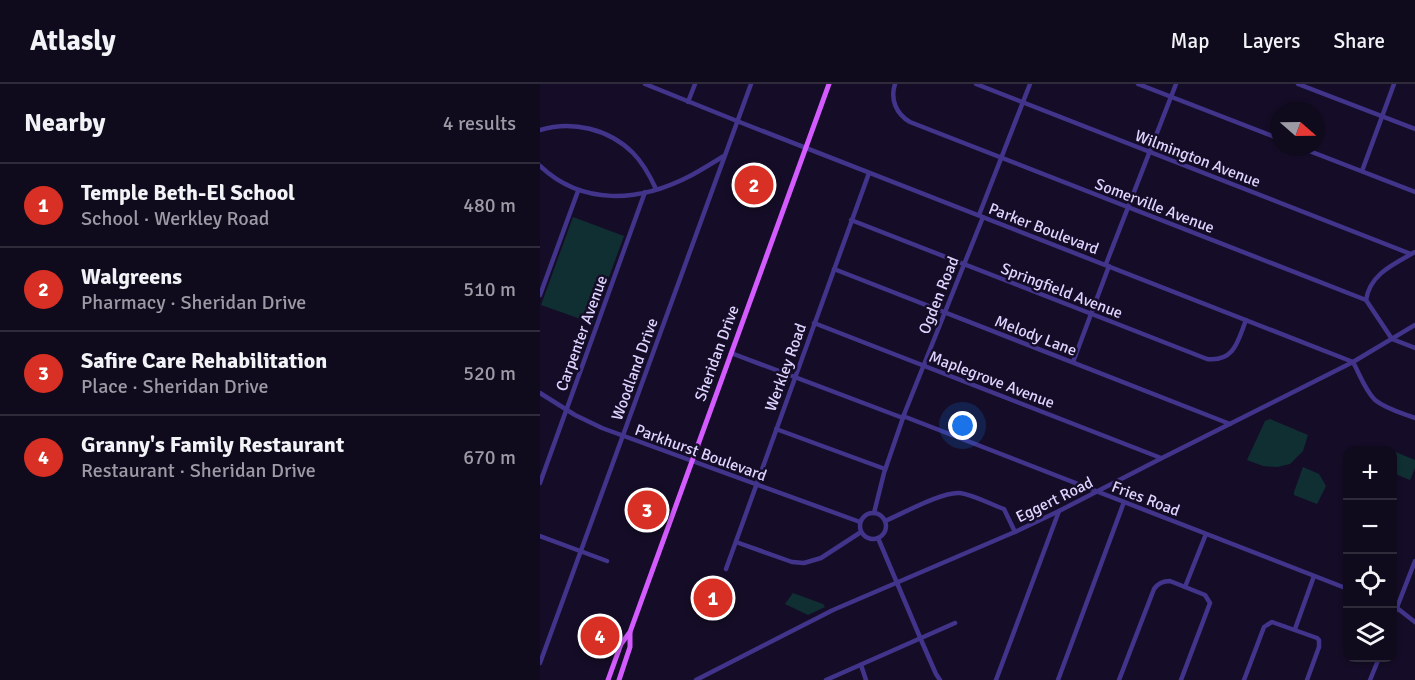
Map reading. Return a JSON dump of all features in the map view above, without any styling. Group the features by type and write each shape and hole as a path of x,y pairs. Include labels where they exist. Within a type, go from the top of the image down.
{"main road":[{"name":"Sheridan Drive","path":"608,680 621,644 630,632 829,84"},
{"name":"Sheridan Drive","path":"619,680 630,646 630,632"}],"street":[{"name":"Parker Boulevard","path":"645,84 1353,362"},
{"path":"688,102 695,84"},
{"name":"Woodland Drive","path":"540,663 751,84"},
{"name":"Somerville Avenue","path":"895,84 894,101 898,112 905,120 1366,300"},
{"name":"Wilmington Avenue","path":"976,84 1413,253"},
{"name":"Ogden Road","path":"874,513 885,469 903,417 1030,84"},
{"path":"1138,84 1271,136"},
{"path":"1073,362 1128,207 1176,84"},
{"path":"1298,84 1415,129"},
{"path":"1362,171 1394,84"},
{"path":"540,130 577,126 599,131 611,137 626,146 640,161 656,189"},
{"path":"540,166 555,179 578,191 607,197 656,189 689,177 724,156"},
{"path":"1323,156 1415,192"},
{"name":"Werkley Road","path":"726,569 869,172"},
{"path":"540,295 578,191"},
{"name":"Carpenter Avenue","path":"540,483 645,192"},
{"name":"Springfield Avenue","path":"851,220 1207,359 1222,358 1234,349 1246,320"},
{"path":"1413,253 1376,277 1369,287 1366,300 1392,339 1415,348"},
{"name":"Melody Lane","path":"834,269 1230,424"},
{"name":"Maplegrove Avenue","path":"814,323 1162,458"},
{"name":"Eggert Road","path":"696,680 833,610 1059,512 1353,362 1415,325"},
{"name":"Fries Road","path":"731,353 1343,587"},
{"path":"1353,362 1374,399 1415,418"},
{"name":"Parkhurst Boulevard","path":"540,393 591,424 860,522"},
{"path":"776,429 885,469"},
{"path":"885,521 944,495 955,493 967,495 1004,510 1015,532"},
{"path":"1058,680 1124,502"},
{"path":"996,680 1059,512"},
{"path":"874,513 885,521 884,532 878,538 869,539 861,532 860,522 864,516 874,513"},
{"path":"736,542 792,562 804,563 821,558 861,532"},
{"path":"1185,587 1206,534"},
{"path":"540,536 607,561"},
{"path":"878,538 935,677 940,680"},
{"path":"1397,602 1415,561"},
{"path":"1294,629 1314,576"},
{"path":"1119,680 1156,586 1170,581 1205,595 1210,603 1181,680"},
{"path":"1396,608 1415,622"},
{"path":"826,680 955,622"},
{"path":"1244,680 1267,625 1276,622 1317,638 1320,644 1307,680"},
{"path":"1370,680 1376,662"},
{"path":"861,665 866,680"}],"green space":[{"path":"573,217 624,236 592,323 541,305"},
{"path":"1270,419 1308,435 1303,451 1290,464 1277,467 1263,466 1247,460 1265,421"},
{"path":"1397,453 1415,460 1415,468 1410,480 1397,475"},
{"path":"1303,467 1319,474 1326,486 1317,504 1294,495"},
{"path":"793,593 823,604 825,607 808,615 785,604"}],"place":[{"name":"Walgreens","path":"754,185"},
{"name":"Safire Care Rehabilitation","path":"647,510"},
{"name":"Temple Beth-El School","path":"713,598"},
{"name":"Granny's Family Restaurant","path":"600,636"}]}
